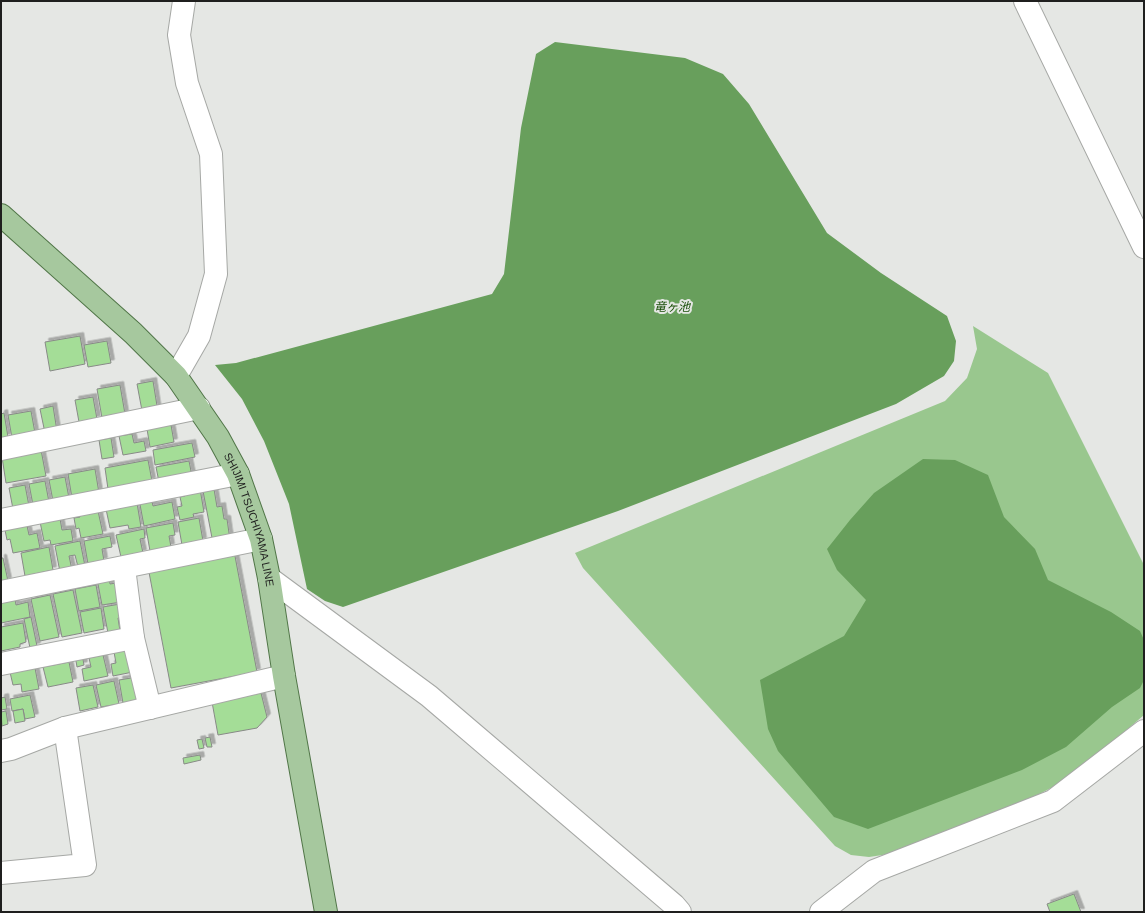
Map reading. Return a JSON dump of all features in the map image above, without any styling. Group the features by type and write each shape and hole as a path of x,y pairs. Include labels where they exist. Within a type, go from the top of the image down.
{"main road":[{"name":"SHIJIMI TSUCHIYAMA LINE","path":"1,215 134,333 176,376 218,437 238,474 261,539 270,578 284,676 326,912"}],"street":[{"path":"176,376 199,336 216,274 211,154 187,84 179,35 185,1"},
{"path":"1025,1 1144,247"},
{"path":"1,449 199,408"},
{"path":"1,520 238,474"},
{"path":"1,592 261,539"},
{"path":"124,568 133,638 150,708"},
{"path":"270,578 429,696 674,905 680,912"},
{"path":"1,664 133,638"},
{"path":"1,751 11,749 65,728 284,676"},
{"path":"1,873 85,866 65,728"},
{"path":"820,912 874,871 1053,801 1144,731"}],"shaded area":[{"path":"973,326 1048,373 1144,565 1144,715 1072,777 1003,813 909,851 869,857 851,855 835,846 583,568 575,553 945,401 967,378 977,349"}],"water":[{"name":"竜ヶ池","path":"555,42 685,58 723,74 749,104 827,233 881,273 947,316 956,341 954,361 944,376 896,404 618,511 343,607 325,601 307,589 289,504 264,441 242,399 215,365 236,363 492,294 504,274 521,128 536,54"},
{"path":"923,459 955,460 988,475 1004,517 1035,549 1048,580 1111,612 1140,631 1144,640 1144,680 1140,688 1112,707 1066,747 1022,770 868,829 834,817 778,751 768,729 760,680 844,636 866,600 837,570 827,549 874,493"}],"building":[{"path":"80,336 85,364 50,371 45,342"},
{"path":"107,341 111,363 88,367 84,345"},
{"path":"153,381 158,412 143,416 137,384"},
{"path":"120,385 125,414 102,418 97,389"},
{"path":"93,397 97,419 79,422 75,400"},
{"path":"53,406 57,431 45,433 40,409"},
{"path":"31,411 35,433 12,438 8,415"},
{"path":"4,413 8,437 1,438 1,414"},
{"path":"171,425 174,442 150,447 147,429"},
{"path":"132,434 134,443 144,441 146,451 123,455 119,436"},
{"path":"111,438 114,457 102,459 99,440"},
{"path":"192,443 195,457 155,465 153,450"},
{"path":"41,450 46,476 6,483 2,457"},
{"path":"148,460 152,481 108,489 105,468"},
{"path":"189,461 192,476 159,482 156,467"},
{"path":"95,469 99,493 72,498 68,474"},
{"path":"65,477 69,498 53,501 49,480"},
{"path":"45,481 49,502 33,505 29,484"},
{"path":"25,485 29,506 13,509 9,488"},
{"path":"200,489 204,512 193,514 194,517 180,520 177,507 182,506 180,497 185,496 184,491"},
{"path":"214,489 217,507 222,506 224,519 227,519 230,540 213,543 203,491"},
{"path":"151,497 153,506 172,502 175,519 144,526 139,499"},
{"path":"137,503 141,527 129,529 128,525 110,528 106,509"},
{"path":"98,511 103,534 81,538 79,528 76,529 74,518"},
{"path":"59,513 62,530 71,529 73,541 51,545 50,540 44,541 39,517"},
{"path":"199,518 203,541 182,545 178,522"},
{"path":"26,521 29,535 37,533 40,548 13,553 10,539 7,540 4,525"},
{"path":"173,523 175,535 169,536 171,547 150,551 146,528"},
{"path":"144,529 145,538 140,539 143,553 121,557 116,535"},
{"path":"110,536 112,547 102,549 104,561 88,564 84,541"},
{"path":"80,541 85,566 78,567 75,555 69,556 72,570 60,572 55,546"},
{"path":"49,547 53,570 25,576 21,553"},
{"path":"234,551 257,672 171,688 148,567"},
{"path":"1,558 3,558 8,581 1,582"},
{"path":"109,577 110,584 116,583 121,602 102,605 97,579"},
{"path":"96,585 100,607 79,611 75,589"},
{"path":"73,590 82,633 62,637 53,594"},
{"path":"50,595 59,637 40,641 31,599"},
{"path":"15,599 16,605 28,602 30,617 1,623 1,601"},
{"path":"120,604 122,617 118,618 120,631 108,633 103,607"},
{"path":"101,608 104,629 84,633 80,612"},
{"path":"31,617 37,646 30,648 24,619"},
{"path":"23,623 26,642 20,644 20,647 1,651 1,627"},
{"path":"128,649 133,672 113,676 111,664 116,663 114,652"},
{"path":"82,654 84,665 77,667 75,655"},
{"path":"103,655 108,676 84,681 82,669 91,667 89,658"},
{"path":"69,662 73,682 48,687 43,667"},
{"path":"9,668 35,668 39,689 22,692 21,684 13,685"},
{"path":"137,677 138,700 123,703 119,680"},
{"path":"114,681 119,704 101,707 96,685"},
{"path":"93,685 98,707 80,711 76,688"},
{"path":"261,693 267,717 257,728 218,735 212,702"},
{"path":"30,695 35,717 25,719 23,709 12,711 10,699"},
{"path":"5,697 7,709 1,710 1,698"},
{"path":"23,709 25,721 15,723 13,711"},
{"path":"6,711 8,724 2,726 1,712"},
{"path":"210,737 212,747 207,747 205,738"},
{"path":"202,739 204,748 199,749 197,740"},
{"path":"200,755 201,760 184,764 183,758"},
{"path":"1074,894 1081,912 1050,912 1047,904"}]}
